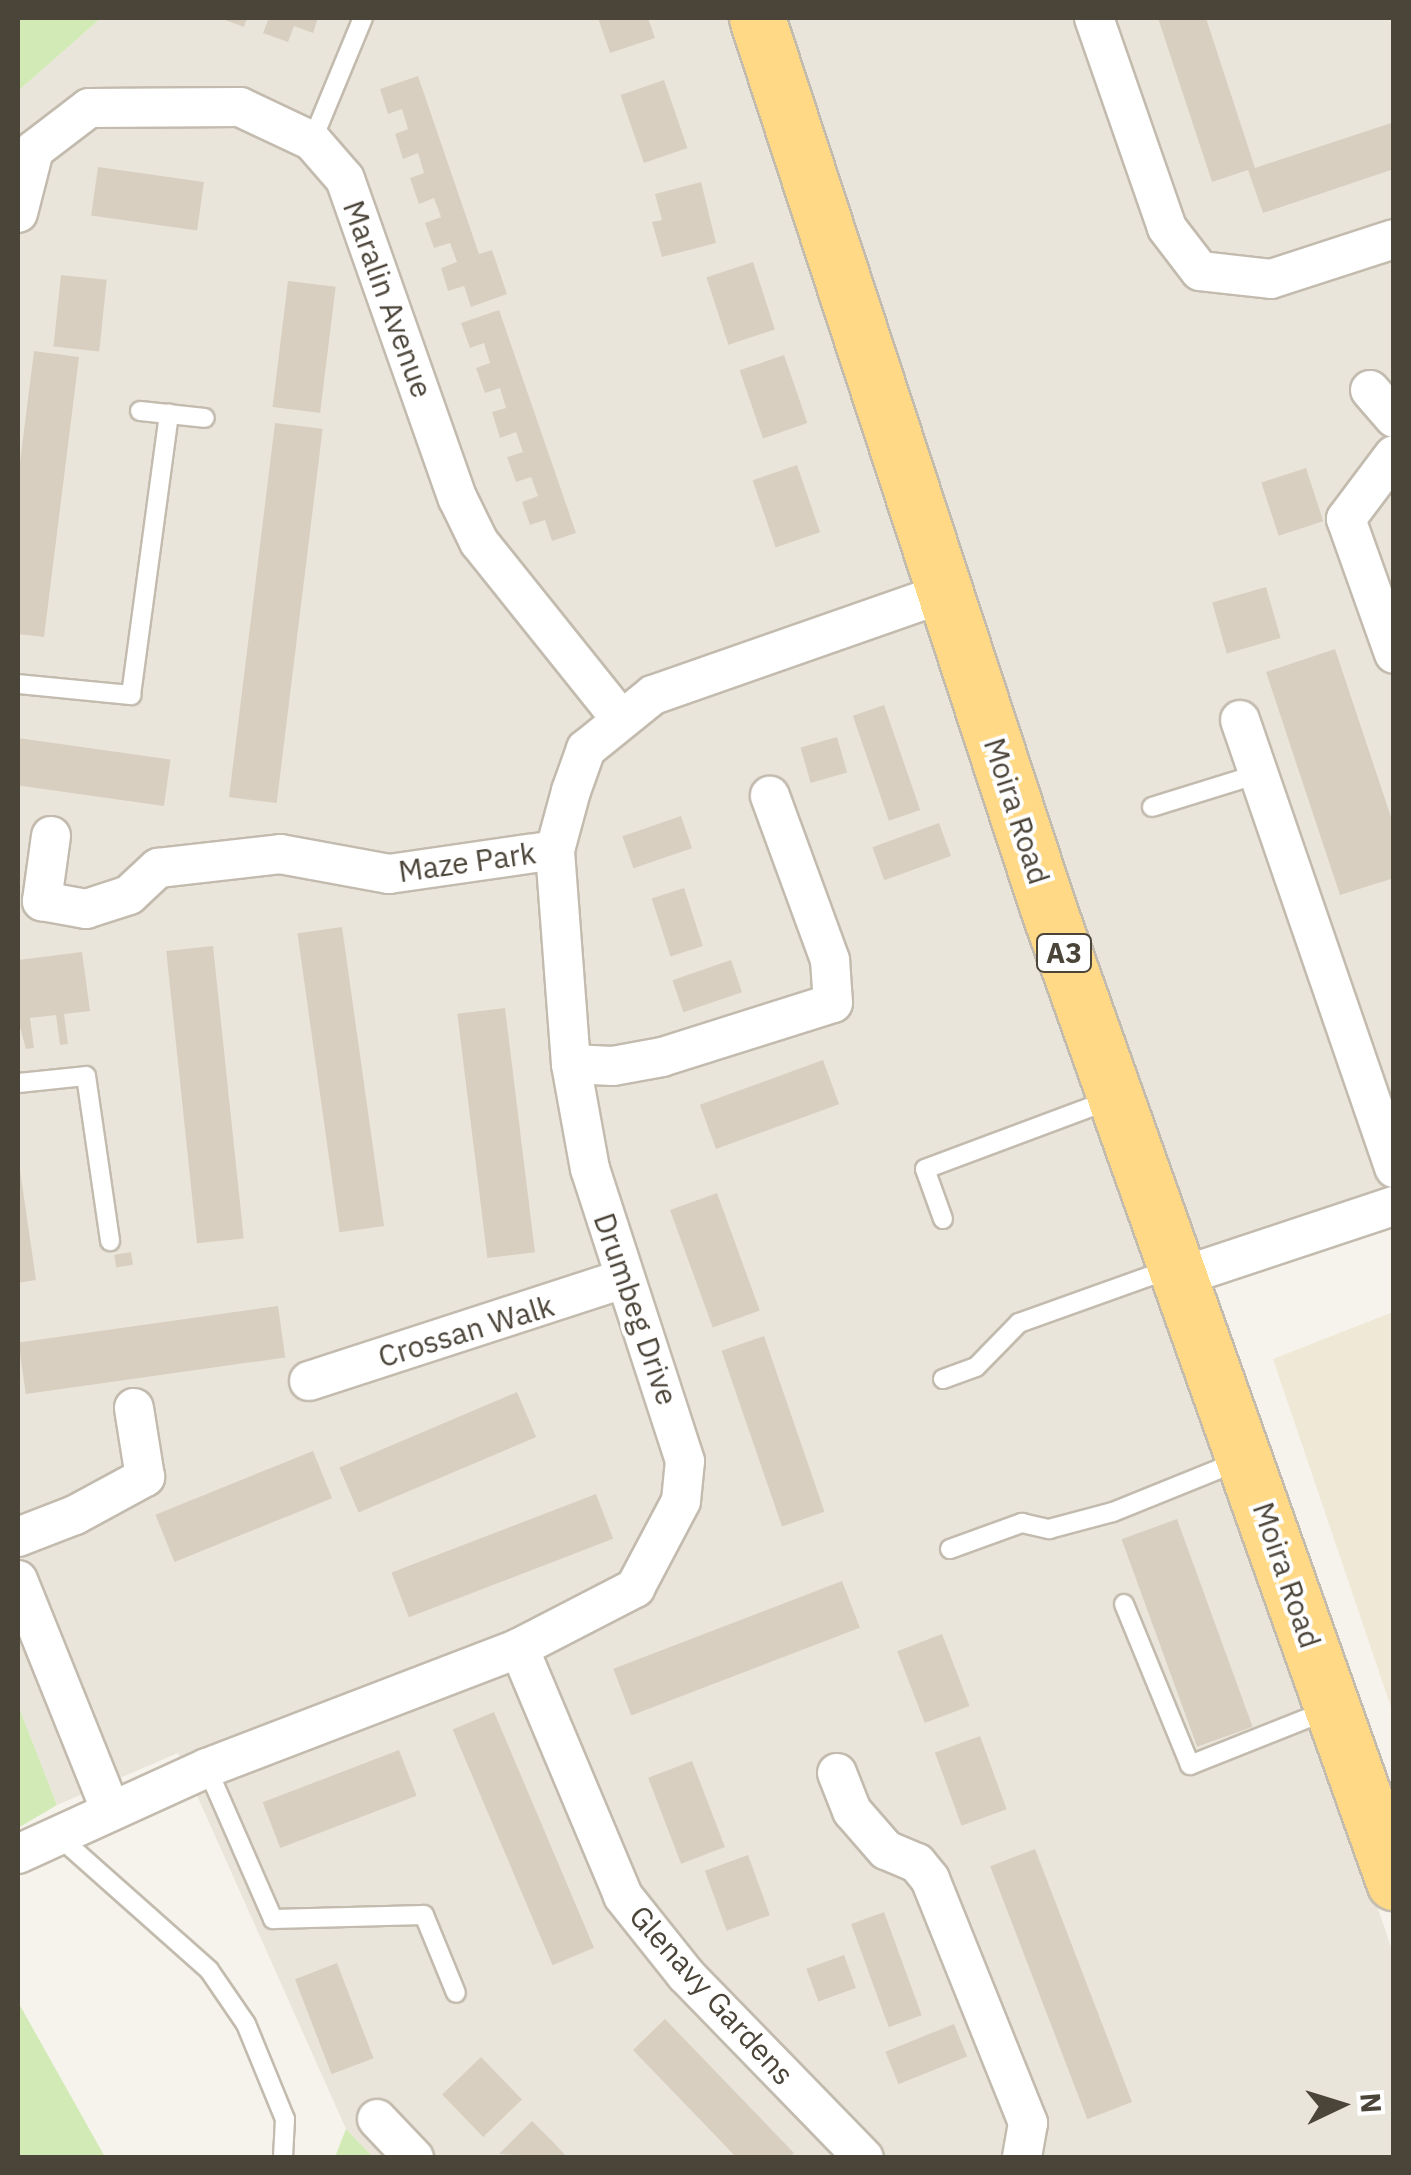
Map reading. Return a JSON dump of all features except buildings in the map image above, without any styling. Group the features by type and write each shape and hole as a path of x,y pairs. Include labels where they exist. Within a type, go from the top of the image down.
{"highway":[{"name":"Moira Road","path":"757,18 945,592 1394,1882"}],"street":[{"path":"1094,18 1166,228 1200,271 1270,279 1394,238"},
{"name":"Maralin Avenue","path":"18,214 34,150 90,108 240,107 312,141 345,178 458,500 480,542 619,717"},
{"path":"1394,454 1346,519 1394,654"},
{"name":"Drumbeg Drive","path":"18,1854 207,1768 518,1648 634,1588 680,1501 685,1461 590,1169 571,1064 555,850 586,748 619,717 653,696 945,592"},
{"path":"1240,720 1394,1168"},
{"path":"571,1064 613,1066 662,1057 833,1004 830,960 770,796"},
{"name":"Maze Park","path":"51,836 42,901 86,909 129,895 158,868 280,854 389,874 555,850"},
{"path":"1182,1271 1394,1206"},
{"name":"Crossan Walk","path":"309,1381 623,1279"},
{"path":"18,1537 75,1515 145,1477 134,1408"},
{"path":"18,1580 111,1811"},
{"name":"Glenavy Gardens","path":"518,1648 623,1896 686,1975 864,2158"},
{"path":"838,1773 852,1811 886,1850 917,1863 930,1879 1028,2123 1022,2158"},
{"path":"378,2119 414,2158"}],"lane":[{"path":"312,141 363,18"},
{"path":"140,411 205,418"},
{"path":"18,684 131,695 169,414"},
{"path":"1152,807 1258,774"},
{"path":"18,1083 86,1076 110,1241"},
{"path":"943,1219 926,1169 1118,1097"},
{"path":"943,1379 976,1367 1019,1323 1182,1271"},
{"path":"950,1549 1022,1523 1049,1529 1113,1512 1246,1458"},
{"path":"1124,1604 1190,1765 1333,1708"},
{"path":"207,1768 272,1919 424,1916 456,1994"},
{"path":"57,1835 209,1970 246,2024 285,2119 283,2158"}],"shaded area":[{"path":"101,18 1393,18 1393,1214 1168,1291 1393,1953 1393,2157 373,2157 346,2129 178,1753 57,1805 18,1705 18,91"},
{"path":"1393,1312 1393,1713 1273,1359"}],"green space":[{"path":"18,18 101,18 18,91"},
{"path":"18,1705 57,1805 18,1828"},
{"path":"18,2002 105,2157 18,2157"},
{"path":"346,2129 373,2157 335,2157"}]}
